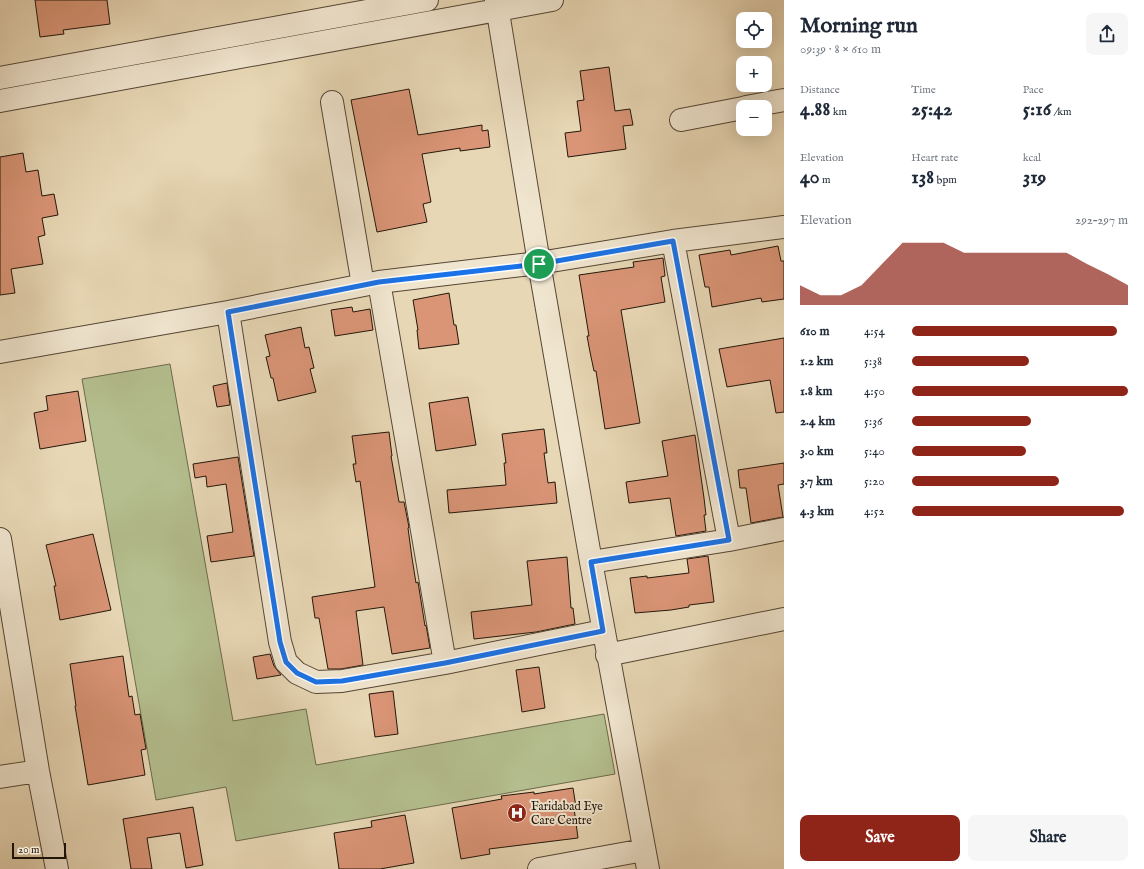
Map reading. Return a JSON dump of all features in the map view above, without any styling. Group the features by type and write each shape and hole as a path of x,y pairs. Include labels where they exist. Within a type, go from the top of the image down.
{"street":[{"path":"23,96 10,76 427,0"},
{"path":"0,101 222,60 496,5 552,0"},
{"path":"496,5 539,264 607,655 646,859 539,869"},
{"path":"217,38 222,60"},
{"path":"772,102 784,100"},
{"path":"332,102 371,284 445,663"},
{"path":"681,120 736,109"},
{"path":"0,352 228,312 371,284 539,264 673,241 784,227"},
{"path":"673,241 729,540"},
{"path":"228,312 280,642 286,662 297,673 316,682 342,681 445,663 603,631"},
{"path":"591,562 729,540 784,529"},
{"path":"0,539 38,770 57,869"},
{"path":"607,655 784,623"},
{"path":"0,777 38,770"}],"green space":[{"path":"170,364 233,721 306,709 316,765 604,714 615,774 236,841 226,787 156,800 82,379"}],"building":[{"path":"35,0 107,0 110,24 63,30 64,34 40,37"},
{"path":"609,67 615,111 630,109 633,125 623,126 626,149 568,157 565,133 581,131 577,101 584,100 580,71"},
{"path":"409,89 418,135 482,125 482,131 488,130 490,147 460,151 460,148 422,154 431,202 423,204 427,222 377,232 351,100"},
{"path":"23,153 26,172 38,170 42,196 54,194 58,215 42,218 45,235 38,237 43,264 11,269 15,293 0,295 0,157"},
{"path":"778,246 781,261 784,261 784,299 762,302 761,298 712,307 709,287 705,287 699,255 730,250 731,255"},
{"path":"663,258 665,276 661,277 665,302 621,310 640,423 605,429 596,371 594,371 587,336 589,336 579,275 634,267 633,262"},
{"path":"449,293 454,325 456,325 459,344 419,349 418,330 413,300"},
{"path":"352,307 353,312 370,309 373,330 335,336 331,310"},
{"path":"301,327 305,348 309,347 314,368 310,369 316,392 278,401 273,378 271,378 266,357 270,356 265,335"},
{"path":"784,338 784,412 776,413 770,380 727,387 719,349"},
{"path":"227,383 230,405 217,407 213,386"},
{"path":"78,391 86,441 40,449 34,413 48,410 46,396"},
{"path":"468,397 476,445 436,451 429,403"},
{"path":"544,429 547,453 544,453 548,483 555,482 557,503 449,513 447,490 506,485 504,463 506,463 502,434"},
{"path":"389,432 391,456 399,502 404,502 409,527 416,583 418,582 430,648 392,654 384,607 356,611 363,665 341,669 328,669 319,618 315,618 312,597 375,587 360,481 356,482 353,464 356,464 352,436"},
{"path":"695,435 706,515 704,515 706,531 676,536 670,498 629,503 626,482 668,476 662,441"},
{"path":"238,457 254,556 211,562 207,536 233,532 226,484 207,487 206,476 195,478 193,464"},
{"path":"784,463 784,484 778,485 783,517 751,523 746,488 740,488 738,470"},
{"path":"93,534 111,610 60,620 54,586 56,586 46,545"},
{"path":"708,556 714,602 689,605 689,607 671,610 635,613 630,578 647,576 647,578 689,573 687,559"},
{"path":"567,557 571,608 573,608 575,624 536,632 474,639 471,612 532,605 527,561"},
{"path":"270,654 274,666 281,675 257,679 253,657"},
{"path":"123,656 129,697 132,696 135,715 140,714 146,749 141,750 145,775 88,785 75,706 70,664"},
{"path":"539,667 545,708 522,712 516,670"},
{"path":"393,691 398,734 375,737 369,694"},
{"path":"573,788 578,838 489,849 490,854 461,859 452,808 502,799 501,796 534,792 534,794"},
{"path":"193,807 203,865 186,868 180,833 147,838 152,869 131,869 123,819"},
{"path":"405,815 414,863 380,869 339,869 334,833 372,827 371,821"}],"place":[{"name":"Faridabad Eye Care Centre","path":"517,813"}],"route":[{"path":"673,241 729,540 591,562 603,631 445,663 342,681 316,682 297,673 286,662 280,642 228,312 379,282 539,264 673,241"}]}
